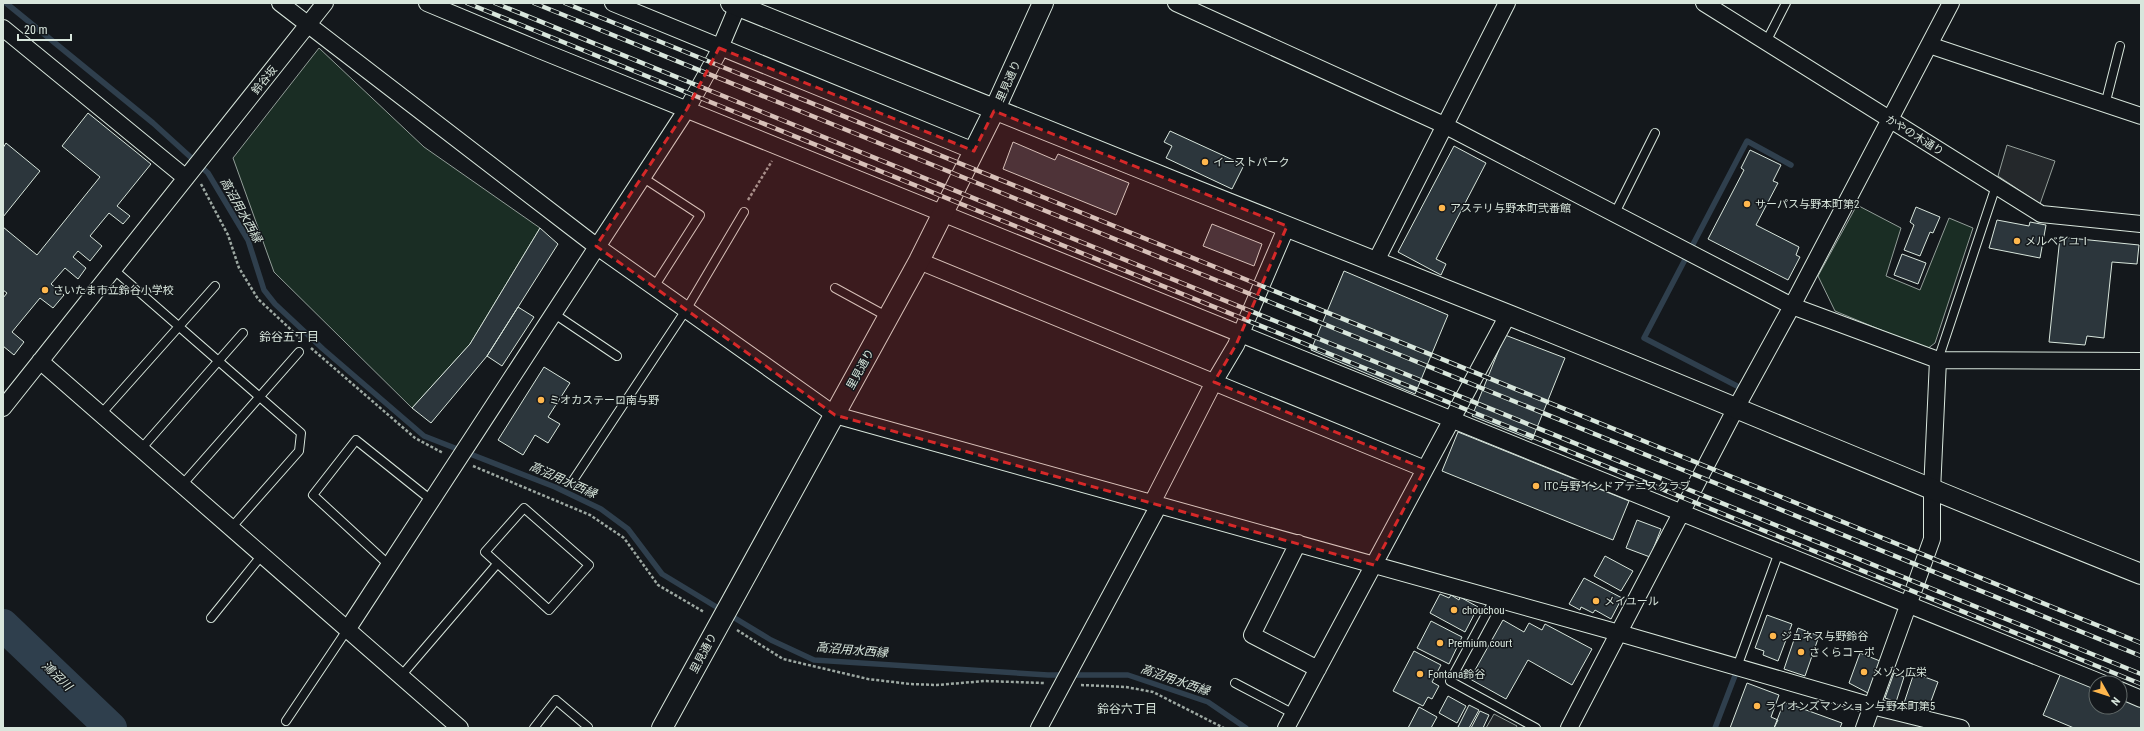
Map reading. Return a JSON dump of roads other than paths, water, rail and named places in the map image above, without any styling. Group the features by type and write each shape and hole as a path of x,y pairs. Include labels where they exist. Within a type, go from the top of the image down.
{"street":[{"path":"280,3 596,246 835,415 1495,598 1872,706 1961,728"},
{"name":"鈴谷坂","path":"3,408 325,3"},
{"path":"427,3 2088,677"},
{"path":"613,3 719,48 974,151"},
{"name":"里見通り","path":"662,728 919,261 994,111 1043,3"},
{"path":"1176,3 1444,125 1792,306 1938,360 2141,361"},
{"path":"1374,263 1507,3"},
{"name":"かやの木通り","path":"1704,3 2041,214 2141,224"},
{"path":"1569,728 1736,408 1792,306 1951,3"},
{"path":"347,630 596,246 687,109 719,48 736,4 994,111 1508,315 1736,408 1932,491 2141,574"},
{"path":"3,28 192,170"},
{"path":"1929,45 2141,116"},
{"path":"1039,728 1156,504 1214,382 1241,334 1287,226"},
{"path":"919,261 1425,469"},
{"path":"1290,721 1508,315"},
{"path":"1864,728 1932,540 1932,491 1938,360"},
{"path":"40,361 460,728"},
{"path":"1298,544 1252,635 1318,669"},
{"path":"2128,693 2141,699"}],"lane":[{"path":"1766,42 1786,3"},
{"path":"2105,105 2120,46"},
{"path":"1615,213 1655,134"},
{"path":"642,177 700,215 654,287"},
{"path":"1938,360 1996,186"},
{"path":"572,482 686,310 744,212"},
{"path":"113,269 302,433 298,451 231,528"},
{"path":"101,414 215,286"},
{"path":"834,288 889,318"},
{"path":"553,313 617,356"},
{"path":"141,449 243,333"},
{"path":"182,485 299,352"},
{"path":"389,565 313,495 356,440 431,500"},
{"path":"524,508 589,565 549,610 497,564 485,552 524,508"},
{"path":"1737,667 1779,552"},
{"path":"211,618 262,555"},
{"path":"401,676 497,564"},
{"path":"1495,598 1450,681 1536,728"},
{"path":"286,721 347,630"},
{"path":"1234,683 1290,721"},
{"path":"534,728 556,700 588,727 587,728"}],"waterway":[{"name":"高沼用水西縁","path":"6,3 153,123 208,173 248,240 264,290 275,304 323,349 424,436 555,487 601,509 628,529 662,574 771,640 814,660 1048,675 1128,675 1208,702 1246,728"},
{"path":"1737,386 1644,338 1747,141 1791,165"},
{"name":"鴻沼川","path":"3,625 111,728"},
{"path":"1715,728 1736,673"}],"railway":[{"path":"467,3 2141,684"},
{"path":"495,3 2141,674"},
{"path":"534,3 2141,656"},
{"path":"565,3 2141,643"}],"place":[{"name":"イーストパーク","path":"1205,162"},
{"name":"サーパス与野本町第2","path":"1747,204"},
{"name":"アステリ与野本町弐番館","path":"1442,208"},
{"name":"メルベイユⅠ","path":"2017,241"},
{"name":"さいたま市立鈴谷小学校","path":"45,290"},
{"name":"ミオカステーロ南与野","path":"541,400"},
{"name":"ITC与野インドアテニスクラブ","path":"1536,486"},
{"name":"メイユール","path":"1596,601"},
{"name":"chouchou","path":"1454,610"},
{"name":"ジュネス与野鈴谷","path":"1773,636"},
{"name":"Premium court","path":"1440,643"},
{"name":"さくらコーポ","path":"1801,652"},
{"name":"メゾン広栄","path":"1864,672"},
{"name":"Fontana鈴谷","path":"1420,674"},
{"name":"ライオンズマンション与野本町第5","path":"1757,706"}],"district":[{"name":"鈴谷五丁目","path":"289,337"},
{"name":"鈴谷六丁目","path":"1127,709"}]}
